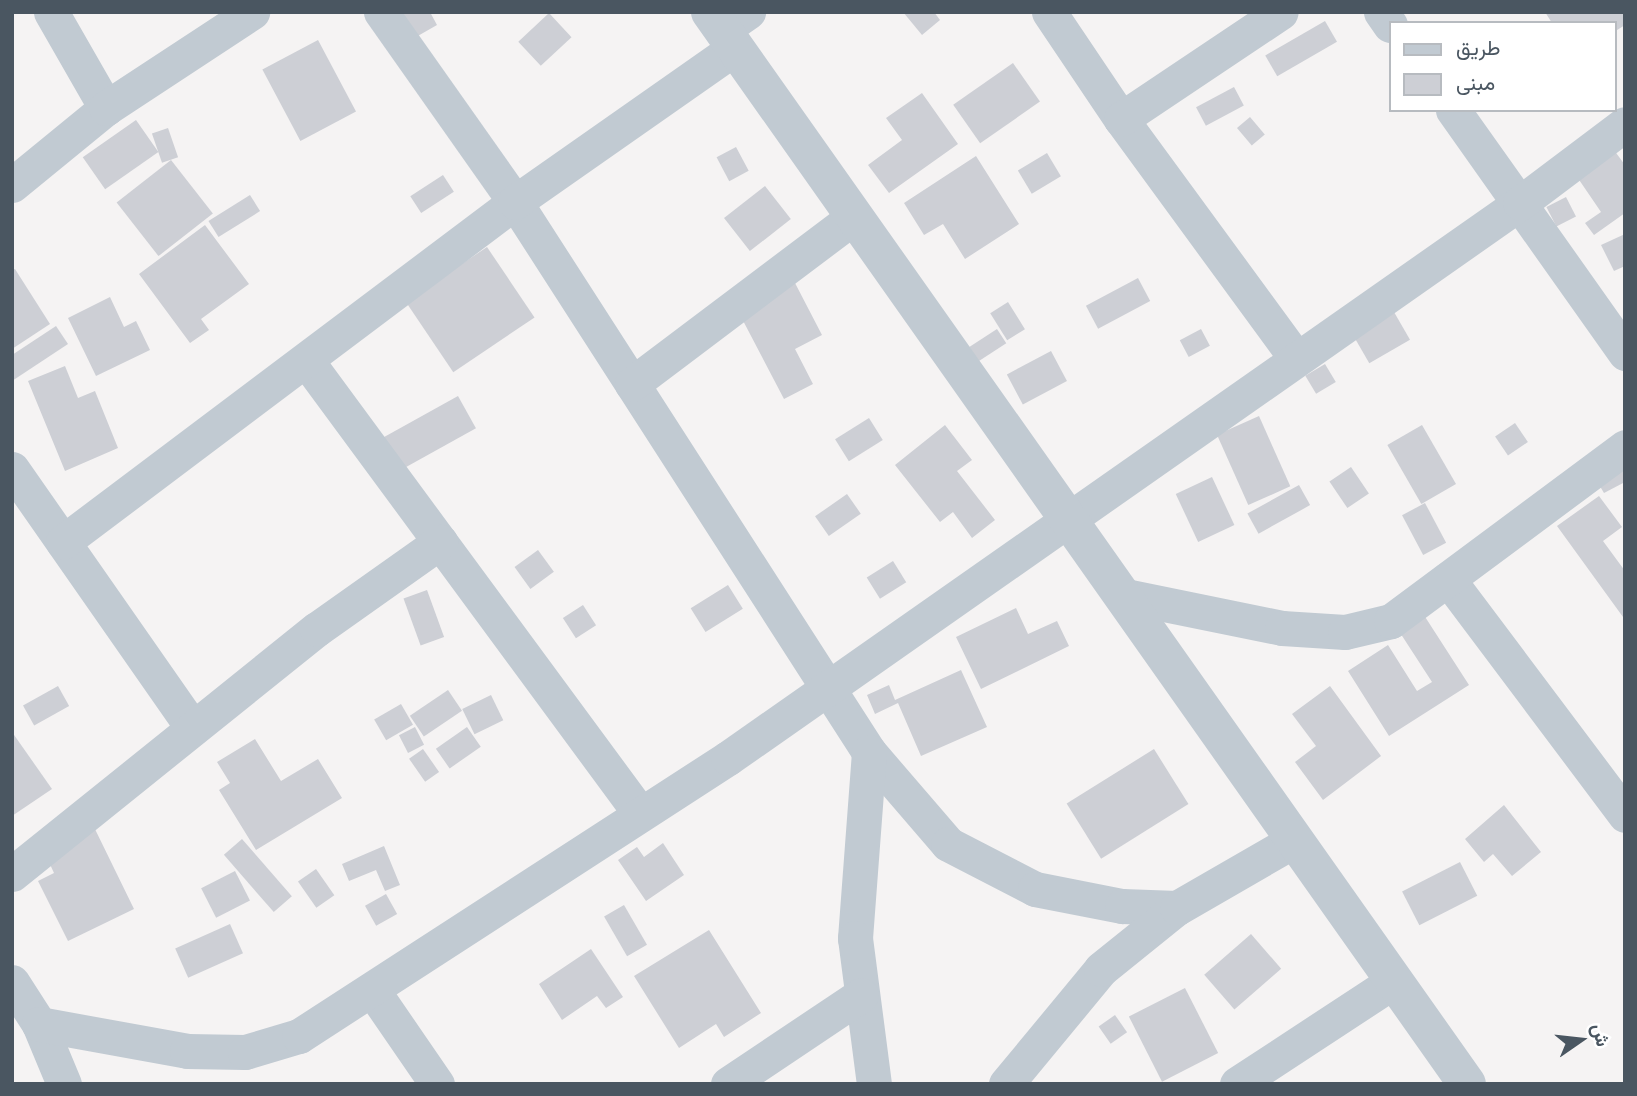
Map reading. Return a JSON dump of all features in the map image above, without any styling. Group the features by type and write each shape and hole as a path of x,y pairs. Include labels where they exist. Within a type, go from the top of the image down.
{"street":[{"path":"51,12 106,108"},
{"path":"12,185 106,108 251,12"},
{"path":"381,12 515,202 830,685 869,751 948,844 987,868 1035,889 1122,906 1177,908"},
{"path":"1049,12 1121,119 1296,358"},
{"path":"1121,119 1281,12"},
{"path":"63,542 515,202 729,26 854,217 1070,518 1293,841 1467,1084"},
{"path":"1453,112 1521,203 1625,353"},
{"path":"39,1024 187,1051 245,1052 299,1036 373,991 639,812 727,758 1521,203 1625,124"},
{"path":"632,384 854,217"},
{"path":"306,360 639,812"},
{"path":"1125,596 1282,628 1345,632 1391,621 1625,447"},
{"path":"12,469 192,727"},
{"path":"12,874 317,629 440,542"},
{"path":"1448,579 1625,815"},
{"path":"869,751 855,938 874,1084"},
{"path":"1017,1078 1101,969 1177,908 1293,841"},
{"path":"1237,1084 1394,981"},
{"path":"12,982 39,1024 64,1084"},
{"path":"373,991 437,1084"},
{"path":"728,1084 861,995"}],"building":[{"path":"402,12 430,12 437,25 416,37"},
{"path":"903,12 934,12 940,20 922,35"},
{"path":"1545,12 1625,12 1625,25 1616,31 1616,21 1551,21"},
{"path":"549,13 572,37 541,66 518,42"},
{"path":"1325,21 1337,42 1277,76 1265,56"},
{"path":"318,40 356,112 300,141 262,70"},
{"path":"1013,63 1040,102 980,143 953,105"},
{"path":"1234,87 1244,106 1206,126 1196,107"},
{"path":"922,93 958,144 889,193 868,165 902,140 886,118"},
{"path":"1250,117 1265,135 1252,146 1237,128"},
{"path":"136,120 158,152 105,189 83,157"},
{"path":"168,128 178,157 162,163 152,134"},
{"path":"1608,142 1625,165 1625,213 1594,235 1585,223 1601,212 1571,168"},
{"path":"736,147 749,171 729,181 717,157"},
{"path":"1047,153 1061,176 1032,194 1018,171"},
{"path":"976,156 1019,224 965,259 943,224 924,235 904,203"},
{"path":"171,160 213,214 158,256 117,202"},
{"path":"443,175 454,192 421,213 410,196"},
{"path":"765,186 791,219 750,251 724,218"},
{"path":"250,195 260,211 219,237 208,221"},
{"path":"1566,197 1576,217 1556,227 1546,207"},
{"path":"205,225 249,284 201,319 209,330 190,343 139,274"},
{"path":"1625,234 1625,266 1614,271 1601,245"},
{"path":"487,247 535,317 453,372 406,302"},
{"path":"15,269 50,324 12,349 12,270"},
{"path":"1138,278 1150,301 1098,329 1086,306"},
{"path":"795,283 822,335 795,349 813,384 784,399 739,313"},
{"path":"110,297 124,327 136,321 150,350 96,376 68,318"},
{"path":"1008,302 1025,329 1007,340 990,313"},
{"path":"1394,312 1410,340 1369,363 1353,336"},
{"path":"56,326 68,344 12,381 12,355"},
{"path":"997,329 1006,343 979,361 969,347"},
{"path":"1201,329 1210,346 1189,357 1180,340"},
{"path":"1051,351 1067,381 1023,404 1007,374"},
{"path":"1325,364 1336,382 1316,394 1305,376"},
{"path":"65,366 78,398 95,391 118,448 65,471 28,381"},
{"path":"458,396 476,428 400,471 382,438"},
{"path":"1259,416 1290,486 1248,505 1217,435"},
{"path":"869,418 883,440 849,461 835,439"},
{"path":"1515,423 1528,442 1508,455 1495,436"},
{"path":"945,425 972,460 957,471 995,520 972,538 953,512 940,522 895,465"},
{"path":"1422,425 1456,484 1421,504 1387,445"},
{"path":"1625,462 1625,482 1604,493 1595,478"},
{"path":"1351,467 1369,494 1347,508 1329,482"},
{"path":"1212,477 1234,525 1198,542 1176,494"},
{"path":"1299,485 1310,505 1259,534 1247,514"},
{"path":"847,494 861,514 829,536 815,516"},
{"path":"1599,496 1622,527 1603,541 1625,571 1623,617 1557,526"},
{"path":"1425,503 1446,543 1423,555 1402,515"},
{"path":"538,550 554,572 530,589 515,567"},
{"path":"893,561 906,582 880,599 867,577"},
{"path":"728,585 743,609 706,632 691,608"},
{"path":"427,590 444,637 421,646 404,599"},
{"path":"583,605 596,625 576,638 563,618"},
{"path":"1016,608 1028,634 1057,621 1069,646 981,689 956,637"},
{"path":"1420,609 1469,685 1389,736 1348,671 1388,645 1417,691 1432,682 1395,625"},
{"path":"961,670 987,727 921,756 898,703 875,714 867,695 889,685 895,700"},
{"path":"58,686 69,706 34,726 23,705"},
{"path":"1330,686 1381,756 1323,800 1295,762 1316,746 1292,714"},
{"path":"448,690 462,711 424,736 410,716"},
{"path":"491,695 503,720 475,734 462,709"},
{"path":"401,704 413,725 386,740 374,720"},
{"path":"415,727 424,745 408,753 399,735"},
{"path":"467,727 481,747 450,768 436,749"},
{"path":"12,732 52,789 12,816"},
{"path":"255,739 281,781 318,759 342,798 256,850 219,790 230,783 217,762"},
{"path":"423,749 439,772 425,782 409,759"},
{"path":"1154,749 1188,804 1101,859 1067,804"},
{"path":"1504,805 1541,852 1512,876 1493,854 1484,862 1465,839"},
{"path":"92,823 134,909 68,941 38,881 54,873 42,847"},
{"path":"242,839 292,896 274,912 224,855"},
{"path":"663,843 684,875 646,901 618,860 637,847 644,857"},
{"path":"384,846 400,885 385,891 376,870 349,881 342,864"},
{"path":"1460,862 1477,896 1419,925 1402,892"},
{"path":"316,869 334,895 316,908 298,882"},
{"path":"235,871 250,900 216,918 201,888"},
{"path":"386,894 397,914 376,926 365,906"},
{"path":"624,905 647,945 627,956 604,916"},
{"path":"230,924 243,953 188,978 175,948"},
{"path":"709,930 761,1013 724,1037 716,1024 679,1048 634,976"},
{"path":"1251,934 1281,969 1234,1009 1204,975"},
{"path":"591,949 623,997 606,1008 597,996 562,1020 539,984"},
{"path":"1185,988 1218,1053 1162,1082 1129,1017"},
{"path":"1115,1015 1127,1032 1111,1044 1099,1026"}]}
